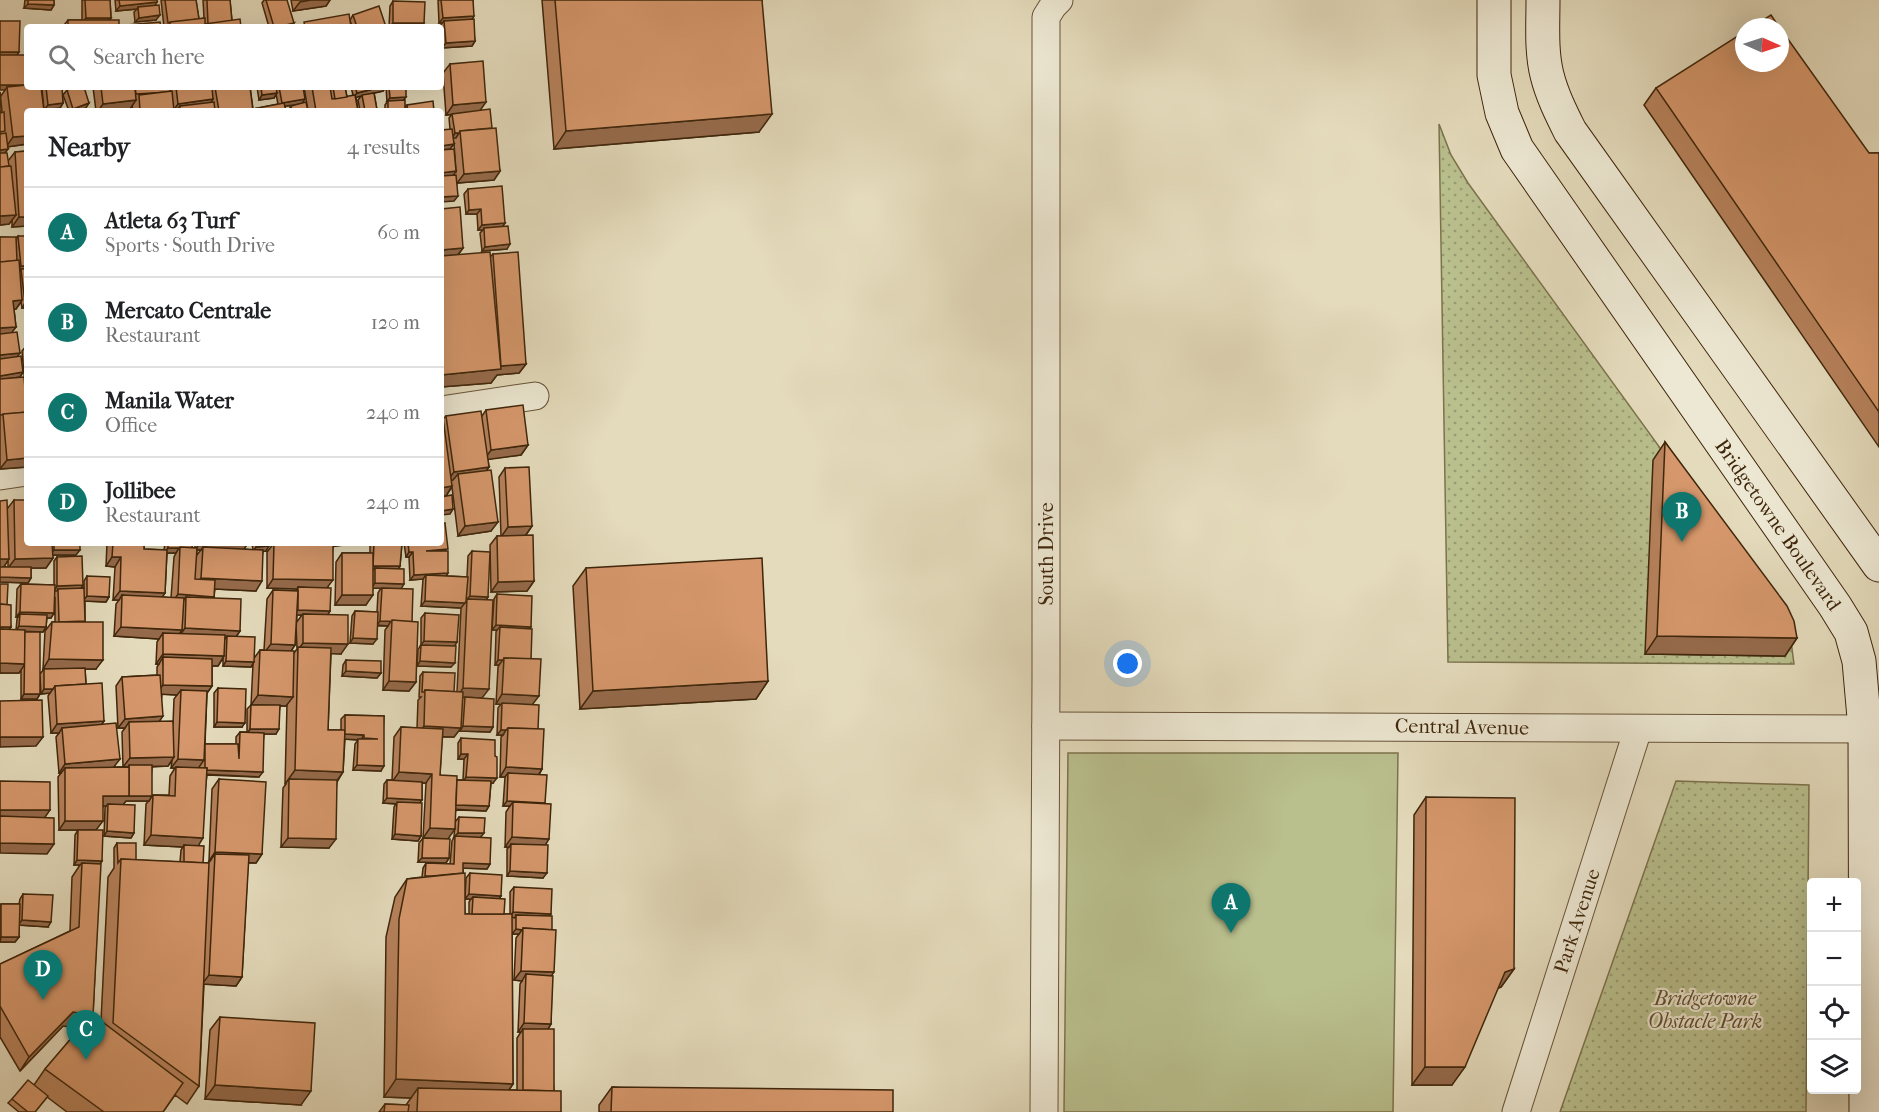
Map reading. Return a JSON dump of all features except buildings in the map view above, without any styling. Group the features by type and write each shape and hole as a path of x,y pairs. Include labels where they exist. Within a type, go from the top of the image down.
{"street":[{"name":"South Drive","path":"1044,1112 1046,17 1059,0"},
{"name":"Bridgetowne Boulevard","path":"1494,0 1494,75 1502,113 1517,150 1851,632 1872,729 1866,1112"},
{"path":"1543,0 1546,72 1555,100 1570,131 1879,565"},
{"path":"444,410 535,396"},
{"path":"0,476 24,472"},
{"name":"Central Avenue","path":"1046,726 1872,729"},
{"name":"Park Avenue","path":"1516,1112 1638,729"}],"green space":[{"path":"1439,124 1451,155 1468,183 1784,619 1791,641 1794,664 1448,662"},
{"path":"1068,753 1398,753 1393,1112 1064,1112"},
{"name":"Bridgetowne Obstacle Park","path":"1676,781 1809,785 1806,1112 1560,1112"}],"place":[{"name":"Mercato Centrale","path":"1682,542"},
{"name":"Atleta 63 Turf","path":"1231,933"},
{"name":"Jollibee","path":"43,1000"},
{"name":"Manila Water","path":"86,1060"}]}
